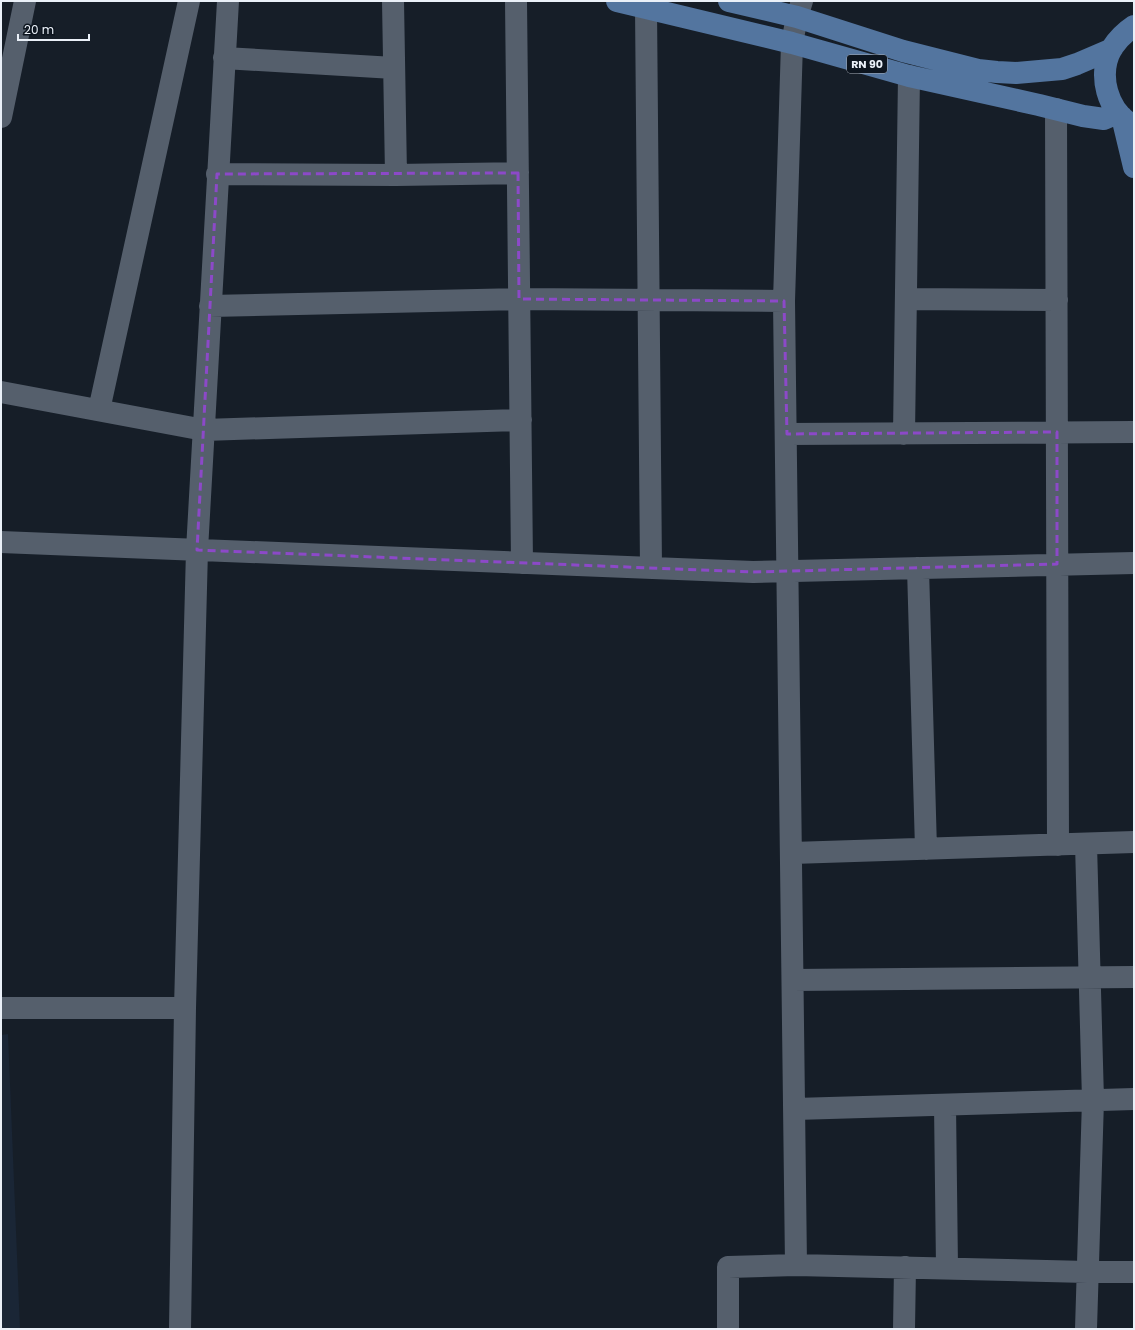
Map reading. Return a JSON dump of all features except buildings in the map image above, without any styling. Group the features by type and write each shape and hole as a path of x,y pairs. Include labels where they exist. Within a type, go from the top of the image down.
{"main road":[{"name":"RN 90","path":"617,1 792,43 909,76 1097,119 1125,119"},
{"name":"RN 90","path":"729,1 799,9 903,51 978,70 1016,73 1062,69 1112,49"},
{"path":"1134,26 1123,34 1112,49 1106,65 1105,82 1109,99 1125,119 1134,167"}],"street":[{"path":"1,117 25,1"},
{"path":"99,410 189,1"},
{"path":"180,1329 185,1008 197,550 228,1"},
{"path":"393,1 396,175"},
{"path":"516,1 522,563"},
{"path":"646,8 650,300 651,568"},
{"path":"796,1265 789,571 784,301 792,43 799,9"},
{"path":"224,58 394,68"},
{"path":"904,434 909,76"},
{"path":"1056,110 1058,845"},
{"path":"218,174 396,175 518,173"},
{"path":"210,306 519,299 784,301"},
{"path":"906,299 1057,300"},
{"path":"1,392 204,430 521,420"},
{"path":"787,434 1134,432"},
{"path":"1,542 753,572 1134,562"},
{"path":"918,568 926,849"},
{"path":"792,853 1134,842"},
{"path":"1086,844 1093,1100 1086,1329"},
{"path":"793,980 1134,976"},
{"path":"1,1008 185,1008"},
{"path":"795,1109 1134,1099"},
{"path":"945,1105 947,1268"},
{"path":"728,1329 728,1267 796,1265 1134,1272"},
{"path":"904,1329 905,1267"}],"highlighted area":[{"path":"518,173 519,299 784,301 787,434 1057,432 1057,564 753,572 197,550 217,174"}],"shaded area":[{"path":"8,1034 20,1329 1,1329 1,1035"}]}
